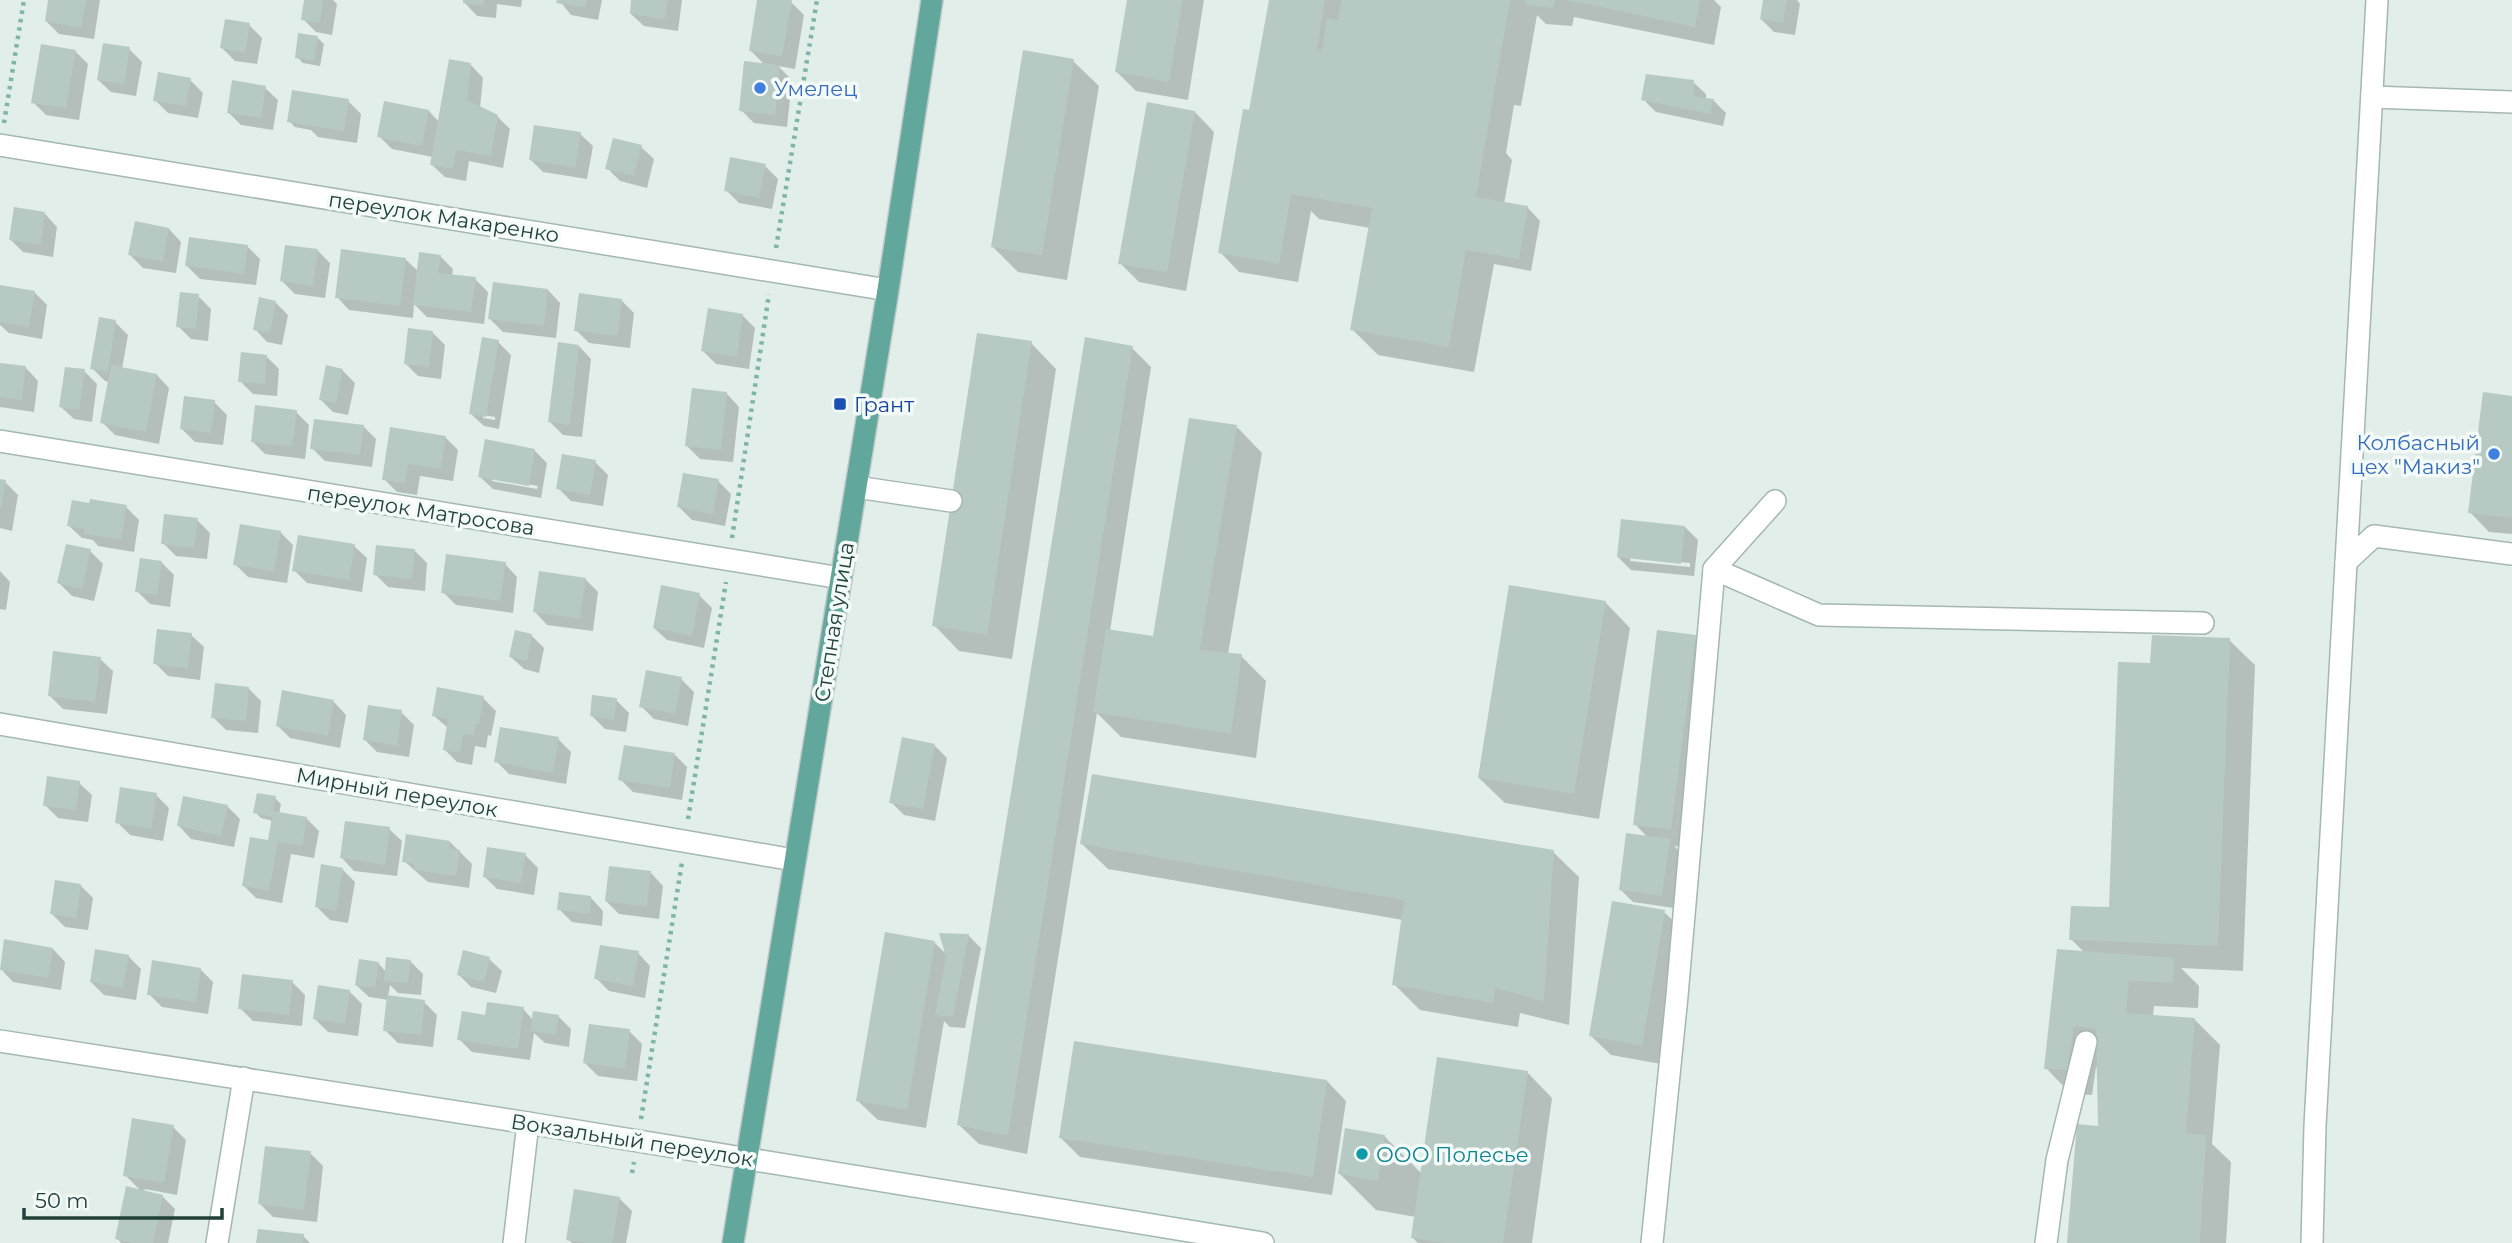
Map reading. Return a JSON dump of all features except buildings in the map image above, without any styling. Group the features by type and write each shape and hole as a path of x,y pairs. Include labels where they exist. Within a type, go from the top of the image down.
{"main road":[{"name":"Степная улица","path":"733,1243 888,290 932,0"}],"street":[{"path":"2312,1243 2315,1126 2377,0"},
{"path":"2372,97 2512,102"},
{"name":"переулок Макаренко","path":"0,145 888,290"},
{"name":"переулок Матросова","path":"0,441 841,579"},
{"path":"856,486 951,501"},
{"path":"1652,1243 1677,996 1714,569 1775,501"},
{"path":"2346,562 2374,536 2512,554"},
{"path":"1714,569 1819,615 2203,623"},
{"name":"Мирный переулок","path":"0,724 794,860"},
{"name":"Вокзальный переулок","path":"0,1041 747,1158 1263,1243"},
{"path":"2046,1243 2057,1160 2086,1042"},
{"path":"217,1243 244,1078"},
{"path":"514,1243 528,1123"}],"path":[{"path":"0,145 24,0"},
{"path":"632,1173 817,0"}],"place":[{"name":"Умелец","path":"760,88"},
{"name":"Грант","path":"840,404"},
{"name":"Колбасный цех \"Макиз\"","path":"2494,454"},
{"name":"ООО Полесье","path":"1362,1154"}]}
